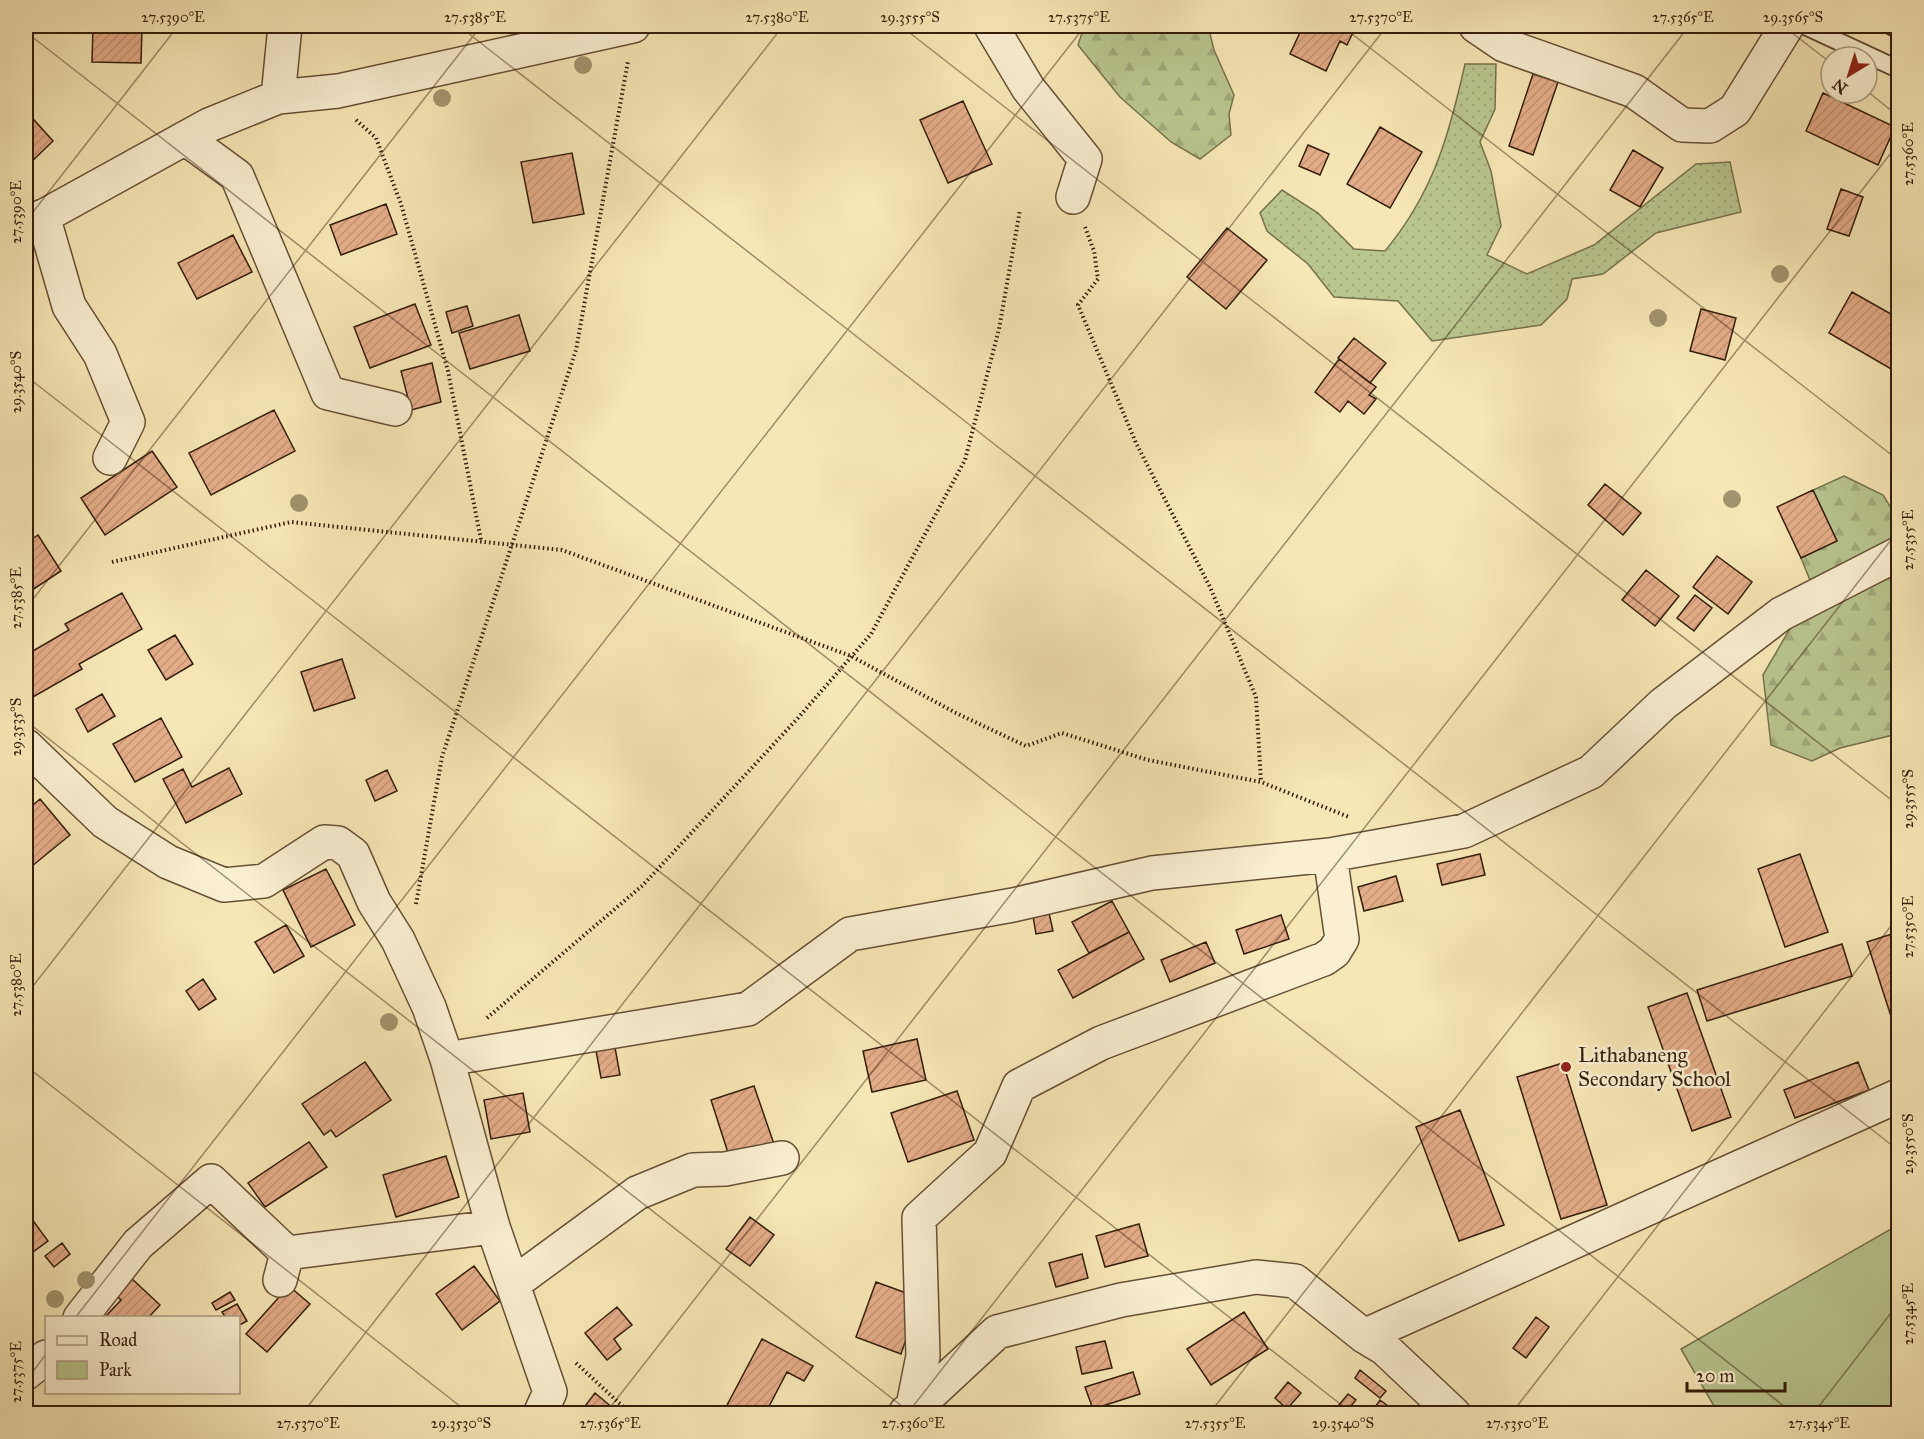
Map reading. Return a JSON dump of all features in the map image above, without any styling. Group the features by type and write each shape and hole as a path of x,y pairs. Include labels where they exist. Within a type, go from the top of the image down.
{"street":[{"path":"278,97 285,26"},
{"path":"110,458 128,422 100,354 69,306 34,221 209,125 278,97 324,92 477,62 633,26"},
{"path":"991,26 1028,88 1085,159 1073,197"},
{"path":"1476,26 1504,45 1634,91 1682,125 1710,126 1735,110 1787,26"},
{"path":"185,138 237,176 328,393 396,409"},
{"path":"447,1059 748,1009 850,934 1013,904 1152,873 1330,855 1464,831 1591,772 1663,704 1781,614 1899,554"},
{"path":"27,749 105,822 168,862 224,885 264,881 324,842 339,843 353,854 374,902 399,940 429,1007 447,1059 493,1227 550,1392 540,1413"},
{"path":"907,1412 923,1356 919,1218 990,1153 1019,1086 1101,1043 1324,959 1334,952 1342,939 1330,855"},
{"path":"1364,1336 1899,1096"},
{"path":"513,1284 637,1193 693,1170 725,1169 782,1158"},
{"path":"81,1316 138,1244 211,1181 284,1267 493,1227"},
{"path":"907,1412 997,1332 1121,1299 1256,1277 1295,1281 1364,1336 1384,1348 1454,1413"},
{"path":"26,1373 45,1358"}],"lane":[{"path":"1805,26 1899,69"}],"path":[{"path":"407,958 442,757 576,350 628,60"},
{"path":"324,92 376,138 401,204 448,370 481,540"},
{"path":"1073,197 1094,251 1098,279 1078,304 1136,442 1210,587 1256,697 1261,782"},
{"path":"447,1059 495,1011 643,885 798,718 871,634 965,460 999,329 1020,210"},
{"path":"112,562 291,522 562,550 851,656 956,713 1026,746 1062,733 1148,760 1261,782 1356,820"},
{"path":"532,1340 549,1342 602,1385 631,1413"}],"green space":[{"path":"1128,26 1208,26 1214,50 1234,95 1229,114 1231,135 1200,159 1171,142 1120,97 1078,45 1083,30"},
{"path":"1465,64 1496,64 1495,109 1480,142 1491,171 1501,226 1487,255 1527,274 1594,245 1696,164 1730,162 1741,212 1656,233 1603,274 1572,279 1567,299 1541,325 1432,341 1398,301 1334,297 1308,264 1267,231 1260,213 1282,190 1318,213 1354,249 1385,251 1416,207 1437,163"},
{"path":"1844,476 1883,495 1898,519 1898,723 1893,735 1840,748 1812,761 1771,745 1763,675 1788,632 1816,595 1801,558 1837,541 1813,490"},
{"path":"1898,1225 1898,1413 1718,1413 1681,1349"}],"building":[{"path":"93,26 142,26 141,63 92,62"},
{"path":"1303,26 1356,26 1347,45 1340,41 1326,71 1290,54"},
{"path":"1873,26 1898,26 1898,40"},
{"path":"1533,74 1558,82 1533,155 1509,146"},
{"path":"963,101 992,164 948,183 920,120"},
{"path":"1819,102 1819,105 1848,105 1895,127 1878,165 1806,131"},
{"path":"26,111 53,141 26,167"},
{"path":"1380,127 1422,152 1390,208 1347,184"},
{"path":"1308,145 1329,154 1320,175 1299,166"},
{"path":"1633,150 1663,168 1640,207 1610,190"},
{"path":"572,153 584,214 533,223 521,162"},
{"path":"1841,189 1863,197 1849,236 1827,229"},
{"path":"386,204 397,234 341,255 330,225"},
{"path":"1227,228 1267,260 1226,309 1187,277"},
{"path":"233,235 252,272 197,299 178,263"},
{"path":"1852,292 1898,318 1898,373 1829,333"},
{"path":"415,304 431,345 370,368 354,327"},
{"path":"467,306 473,326 452,333 446,312"},
{"path":"1701,309 1736,318 1725,360 1690,351"},
{"path":"519,315 530,351 470,369 459,333"},
{"path":"1354,338 1386,363 1370,383 1338,358"},
{"path":"1339,359 1376,387 1369,395 1376,399 1364,414 1348,401 1340,412 1315,392"},
{"path":"432,363 441,402 411,410 401,371"},
{"path":"274,410 295,451 211,495 189,453"},
{"path":"152,451 177,487 105,535 81,498"},
{"path":"1605,484 1641,513 1623,535 1588,505"},
{"path":"1813,490 1837,541 1801,558 1777,507"},
{"path":"38,535 61,571 26,594 26,543"},
{"path":"1717,556 1752,582 1728,614 1693,587"},
{"path":"1646,570 1679,596 1655,626 1622,600"},
{"path":"122,593 142,629 79,664 82,669 26,701 26,655 69,630 65,624"},
{"path":"1695,595 1712,608 1694,631 1677,618"},
{"path":"175,635 193,664 166,680 148,650"},
{"path":"342,659 355,698 314,711 301,672"},
{"path":"102,694 115,716 88,732 76,709"},
{"path":"161,718 182,757 135,782 113,744"},
{"path":"229,768 242,794 186,823 163,779 183,769 192,787"},
{"path":"387,770 397,791 375,801 366,780"},
{"path":"40,799 70,835 26,871 26,811"},
{"path":"1480,854 1485,875 1442,885 1437,864"},
{"path":"1800,854 1828,932 1785,947 1758,869"},
{"path":"326,869 355,925 311,947 283,890"},
{"path":"1396,876 1403,901 1364,911 1358,887"},
{"path":"1112,901 1129,932 1089,953 1072,922"},
{"path":"1049,913 1053,931 1036,934 1033,916"},
{"path":"1281,915 1289,939 1244,954 1236,930"},
{"path":"286,925 304,956 274,973 255,942"},
{"path":"1129,932 1144,959 1073,998 1058,970"},
{"path":"1898,932 1898,1038 1867,942"},
{"path":"1206,942 1215,963 1170,982 1161,960"},
{"path":"1842,944 1852,976 1707,1021 1697,990"},
{"path":"203,979 216,999 199,1010 186,991"},
{"path":"1687,993 1731,1117 1692,1131 1648,1007"},
{"path":"917,1039 926,1080 872,1092 863,1051"},
{"path":"614,1042 620,1075 601,1078 595,1045"},
{"path":"365,1062 391,1100 336,1137 331,1130 324,1135 302,1104"},
{"path":"1858,1062 1869,1090 1795,1118 1784,1090"},
{"path":"1563,1063 1607,1205 1561,1219 1517,1077"},
{"path":"754,1086 774,1144 730,1159 711,1100"},
{"path":"957,1091 974,1140 908,1162 891,1113"},
{"path":"523,1093 530,1132 491,1139 484,1100"},
{"path":"1460,1110 1504,1225 1459,1241 1416,1127"},
{"path":"309,1142 327,1167 265,1207 248,1183"},
{"path":"446,1156 459,1197 396,1217 383,1175"},
{"path":"26,1211 48,1241 26,1257"},
{"path":"750,1217 774,1235 750,1266 726,1249"},
{"path":"1139,1224 1148,1256 1105,1267 1096,1236"},
{"path":"62,1243 70,1254 54,1267 45,1256"},
{"path":"1082,1254 1088,1278 1056,1287 1049,1263"},
{"path":"474,1266 500,1301 462,1330 436,1294"},
{"path":"130,1277 160,1305 150,1316 106,1316 121,1300 115,1294"},
{"path":"876,1282 920,1298 901,1354 856,1337"},
{"path":"289,1286 310,1304 267,1352 246,1334"},
{"path":"230,1292 235,1300 216,1310 212,1303"},
{"path":"237,1304 247,1321 240,1325 240,1316 225,1316 222,1312"},
{"path":"617,1307 632,1325 614,1339 621,1349 607,1360 585,1333"},
{"path":"1244,1312 1268,1349 1211,1385 1187,1349"},
{"path":"1536,1317 1549,1327 1526,1358 1513,1348"},
{"path":"762,1339 813,1366 804,1381 787,1372 765,1414 734,1414 725,1409"},
{"path":"1105,1341 1112,1368 1082,1374 1076,1347"},
{"path":"1360,1370 1386,1391 1380,1398 1355,1378"},
{"path":"1133,1372 1140,1394 1093,1409 1085,1387"},
{"path":"1288,1382 1301,1393 1287,1409 1275,1398"},
{"path":"595,1393 620,1414 579,1414"},
{"path":"1348,1394 1356,1400 1346,1412 1338,1406"},
{"path":"1380,1400 1399,1414 1377,1414 1373,1410"}],"place":[{"name":"Lithabaneng Secondary School","path":"1566,1067"}]}
